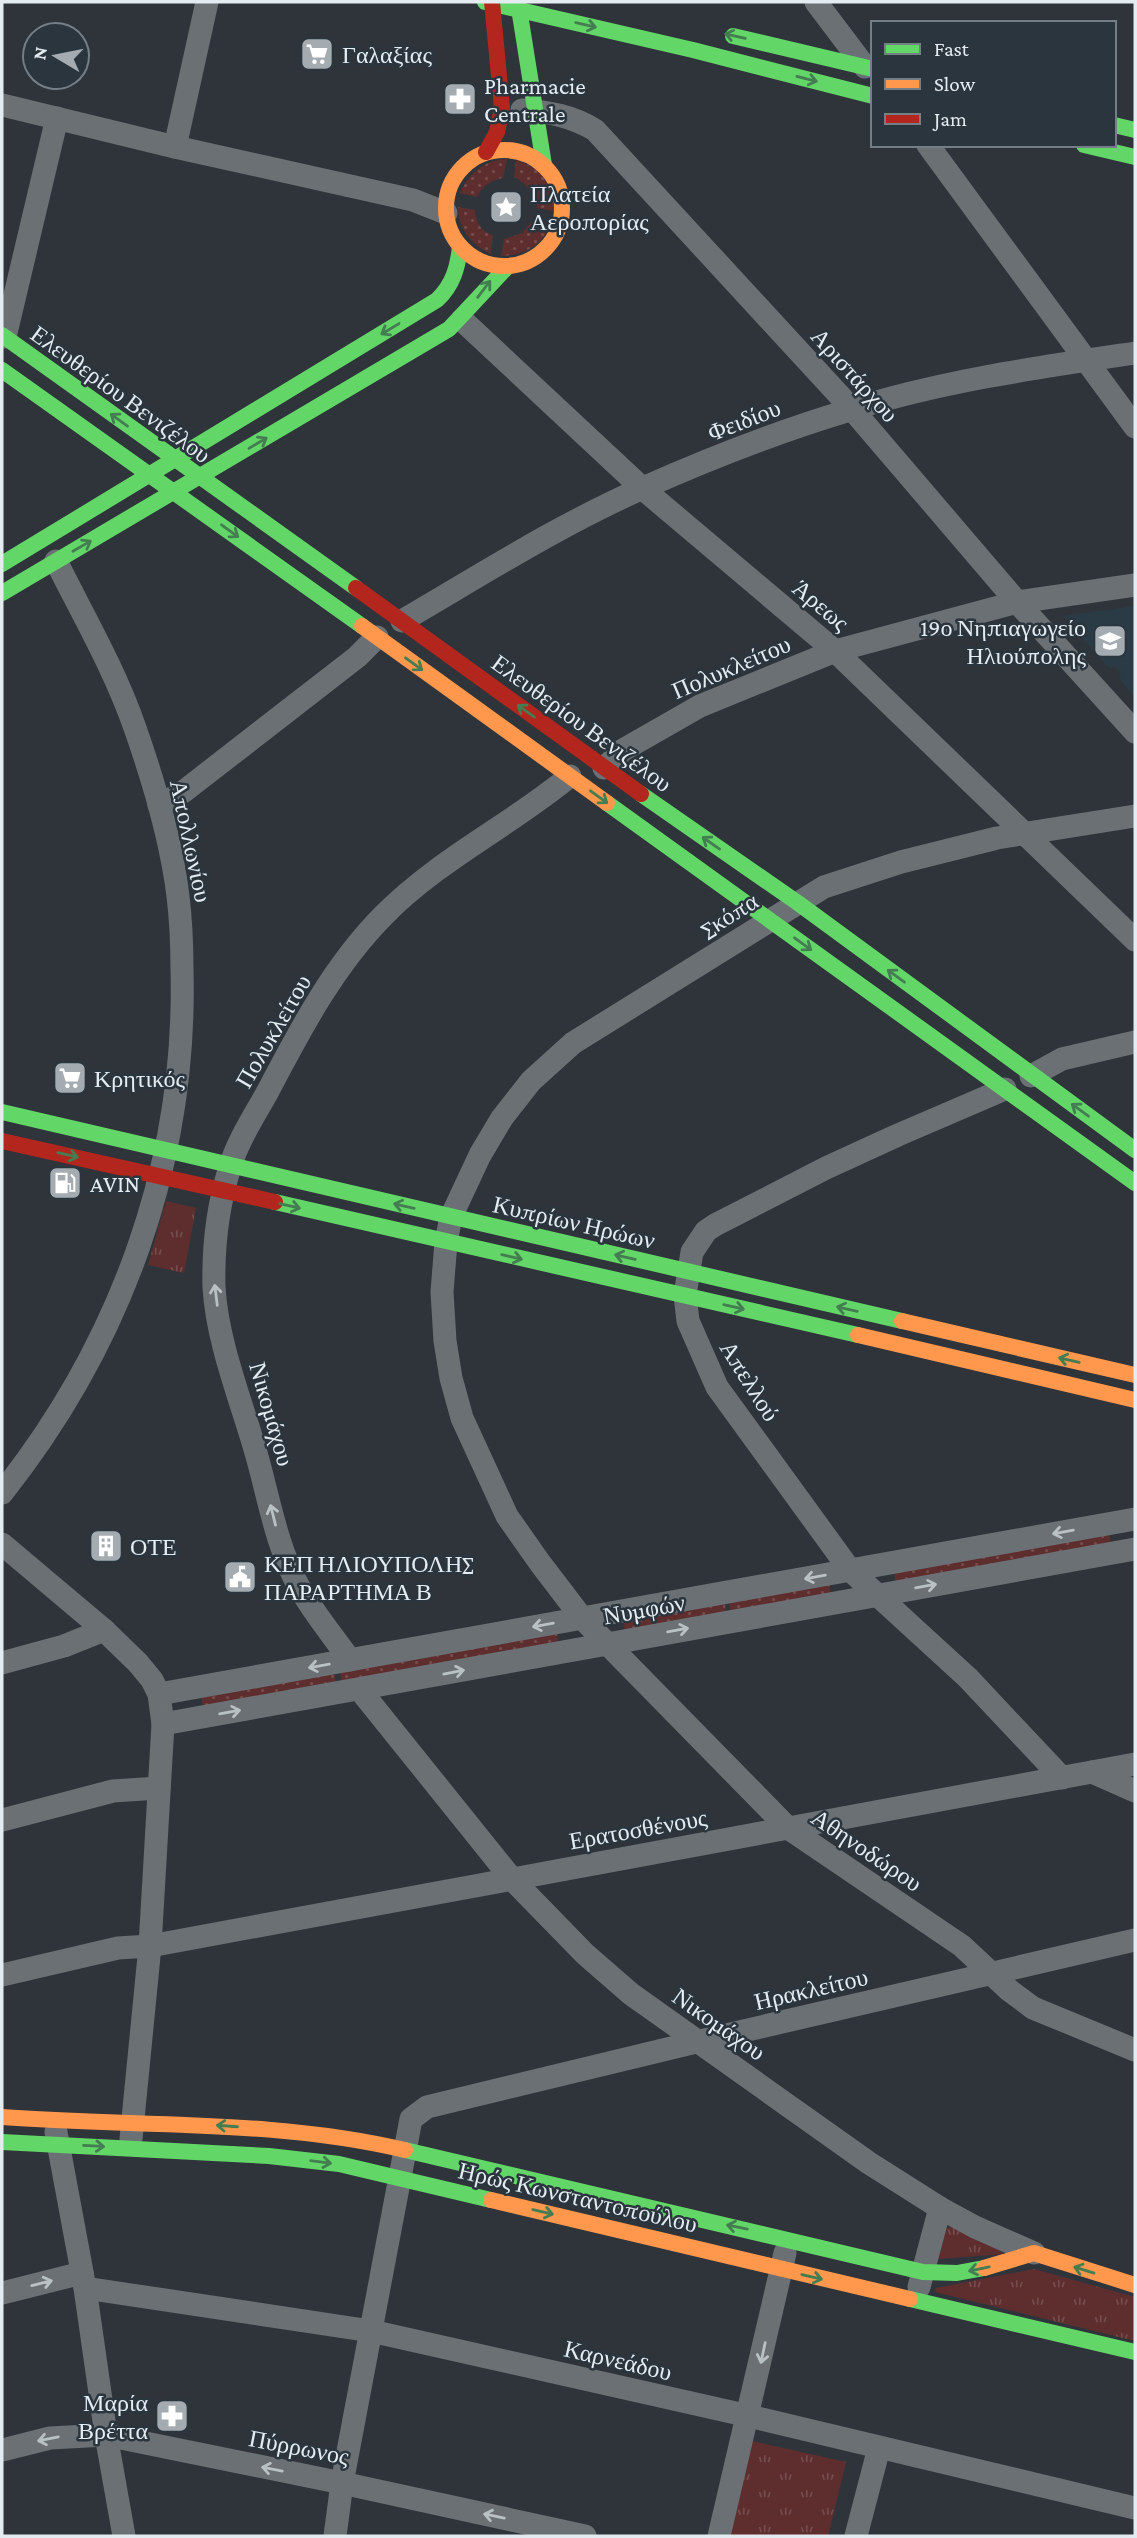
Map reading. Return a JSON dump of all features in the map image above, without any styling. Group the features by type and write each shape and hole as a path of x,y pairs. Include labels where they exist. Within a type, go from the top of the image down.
{"main road":[{"path":"486,152 497,132 502,108 490,2 519,6 871,95"},
{"path":"519,6 544,164"},
{"path":"716,32 869,68"},
{"path":"1116,125 1135,130"},
{"path":"1092,147 1135,157"},
{"path":"500,149 531,155 544,164 556,181 562,201 561,222 556,236 542,253 523,264 508,267 482,262 460,246 450,230 446,213 450,186 458,172 471,160 486,152 500,149"},
{"path":"2,564 438,300 449,290 456,271 460,246"},
{"path":"2,593 462,320 484,287 508,267"},
{"name":"Ελευθερίου Βενιζέλου","path":"3,336 604,768 798,903 1135,1150"},
{"name":"Ελευθερίου Βενιζέλου","path":"2,370 1135,1183"},
{"name":"Κυπρίων Ηρώων","path":"2,1112 1135,1375"},
{"name":"Κυπρίων Ηρώων","path":"2,1140 1135,1400"},
{"name":"Ηρώς Κωνσταντοπούλου","path":"2,2117 56,2133 130,2148 318,2161 400,2178 1135,2352"},
{"name":"Ηρώς Κωνσταντοπούλου","path":"2,2142 133,2125 209,2125 287,2130 360,2139 923,2272 957,2273 1034,2253"},
{"name":"Νικομάχου","path":"1034,2253 1135,2285"}],"street":[{"path":"175,147 207,2"},
{"path":"816,2 869,68"},
{"path":"2,105 413,200 446,213"},
{"name":"Αριστάρχου","path":"502,108 558,113 579,120 595,130 852,409 1017,602 1135,732"},
{"path":"3,336 57,118"},
{"path":"929,147 1135,426"},
{"name":"Άρεως","path":"462,320 642,488 835,651 1135,940"},
{"name":"Φειδίου","path":"402,621 559,530 642,488 777,434 852,409 926,390 1135,353"},
{"name":"Απολλωνίου","path":"2,1493 54,1420 107,1326 134,1262 162,1176 180,1066 183,992 179,898 173,862 159,805 134,725 56,561"},
{"name":"Πολυκλείτου","path":"604,768 631,745 700,706 835,651 1017,602 1135,585"},
{"path":"159,805 183,792 356,657 377,637"},
{"name":"Πολυκλείτου","path":"231,1164 307,1017 364,937 385,914 434,873 544,798 570,776"},
{"name":"Σκόπα","path":"452,1217 480,1155 502,1118 551,1060 607,1021 824,887 901,862 997,838 1135,816"},
{"path":"1031,1076 1062,1059 1135,1042"},
{"name":"Απελλού","path":"1005,1089 898,1135 723,1220 706,1231 692,1252 685,1295 688,1321 717,1387 850,1570 968,1678 1062,1778"},
{"name":"Νικομάχου","path":"231,1164 214,1254 214,1290 227,1353 277,1532 291,1572 299,1589 351,1660"},
{"path":"452,1217 446,1242 442,1292 445,1341 451,1378 463,1418 507,1516 582,1618"},
{"path":"1133,1520 1135,1552"},
{"name":"Νυμφών","path":"159,1694 1133,1520"},
{"path":"2,1544 138,1662 152,1679 159,1694 163,1724 150,1946 130,2148"},
{"name":"Νυμφών","path":"163,1724 875,1595 1135,1552"},
{"name":"Αθηνοδώρου","path":"582,1618 788,1828 962,1946 1033,2008 1135,2050"},
{"path":"2,1663 64,1646 104,1630"},
{"name":"Νικομάχου","path":"360,1690 512,1879 594,1962 631,1994 869,2163 940,2208 1034,2253"},
{"name":"Ερατοσθένους","path":"2,1975 118,1948 150,1946 1135,1764"},
{"path":"1092,1772 1135,1791"},
{"path":"2,1820 113,1791 159,1788"},
{"name":"Ηρακλείτου","path":"335,2536 342,2483 411,2119 427,2108 696,2042 1135,1940"},
{"path":"56,2133 124,2536"},
{"path":"915,2300 940,2208"},
{"path":"719,2536 789,2239"},
{"name":"Καρνεάδου","path":"2,2292 83,2281 371,2331 749,2416 1135,2508"},
{"name":"Πύρρωνος","path":"2,2450 50,2438 106,2435 584,2536"},
{"path":"856,2536 879,2448"}],"shaded area":[{"name":"19ο Νηπιαγωγείο Ηλιούπολης","path":"1135,606 1135,697 1119,678 1121,673 1114,666 1110,669 1063,616"}],"green space":[{"path":"507,159 503,178 487,184 477,197 460,193 478,169 491,162"},
{"path":"516,160 525,163 544,179 552,193 554,211 537,208 535,198 522,182 514,177"},
{"path":"504,196 513,199 516,208 513,217 504,220 495,217 492,208 495,199"},
{"path":"458,207 475,210 480,226 493,235 491,254 467,235"},
{"path":"534,219 552,224 537,244 518,254 501,256 504,239 522,233"},
{"path":"166,1201 196,1208 184,1273 148,1265"},
{"path":"1109,1533 1111,1544 896,1583 894,1572"},
{"path":"829,1584 831,1595 731,1613 729,1602"},
{"path":"725,1603 726,1613 625,1632 623,1621"},
{"path":"557,1633 558,1644 342,1683 340,1671"},
{"path":"334,1672 336,1683 203,1707 201,1696"},
{"path":"951,2227 999,2248 1003,2254 939,2259 945,2228"},
{"path":"1034,2269 1135,2297 1135,2341 935,2292 936,2288"},
{"path":"752,2441 846,2462 828,2536 730,2536"}],"traffic: fast":[{"path":"485,2 693,50 871,95"},
{"path":"518,2 544,165"},
{"path":"733,36 871,69"},
{"path":"1116,125 1135,130"},
{"path":"1092,147 1135,157"},
{"path":"2,564 437,300 454,275 460,246"},
{"path":"2,593 449,329 508,266"},
{"path":"2,335 356,588"},
{"path":"2,370 362,626"},
{"path":"641,794 798,903 1135,1150"},
{"path":"607,803 1135,1183"},
{"path":"2,1112 902,1321"},
{"path":"275,1202 858,1335"},
{"path":"2,2142 269,2156 339,2164 491,2200"},
{"path":"405,2150 923,2272 957,2273 984,2268"},
{"path":"910,2299 1135,2352"}],"traffic: slow":[{"path":"504,150 526,154 545,167 558,186 562,208 558,230 545,249 526,262 504,266 482,262 463,249 450,230 446,208 450,186 463,167 482,154 504,150"},
{"path":"362,626 607,803"},
{"path":"902,1321 1135,1375"},
{"path":"858,1335 1135,1400"},
{"path":"2,2117 306,2133 405,2150"},
{"path":"491,2200 910,2299"},
{"path":"984,2268 1034,2253 1135,2285"}],"traffic: jam":[{"path":"486,152 497,132 502,108 492,2"},
{"path":"356,588 641,794"},
{"path":"2,1141 275,1202"}],"place":[{"name":"Γαλαξίας","path":"317,54"},
{"name":"Pharmacie Centrale","path":"460,99"},
{"name":"Πλατεία Αεροπορίας","path":"506,207"},
{"name":"19ο Νηπιαγωγείο Ηλιούπολης","path":"1110,641"},
{"name":"Κρητικός","path":"70,1078"},
{"name":"AVIN","path":"65,1183"},
{"name":"ΟΤΕ","path":"106,1546"},
{"name":"ΚΕΠ ΗΛΙΟΥΠΟΛΗΣ ΠΑΡΑΡΤΗΜΑ Β","path":"240,1577"},
{"name":"Μαρία Βρέττα","path":"172,2416"}]}
